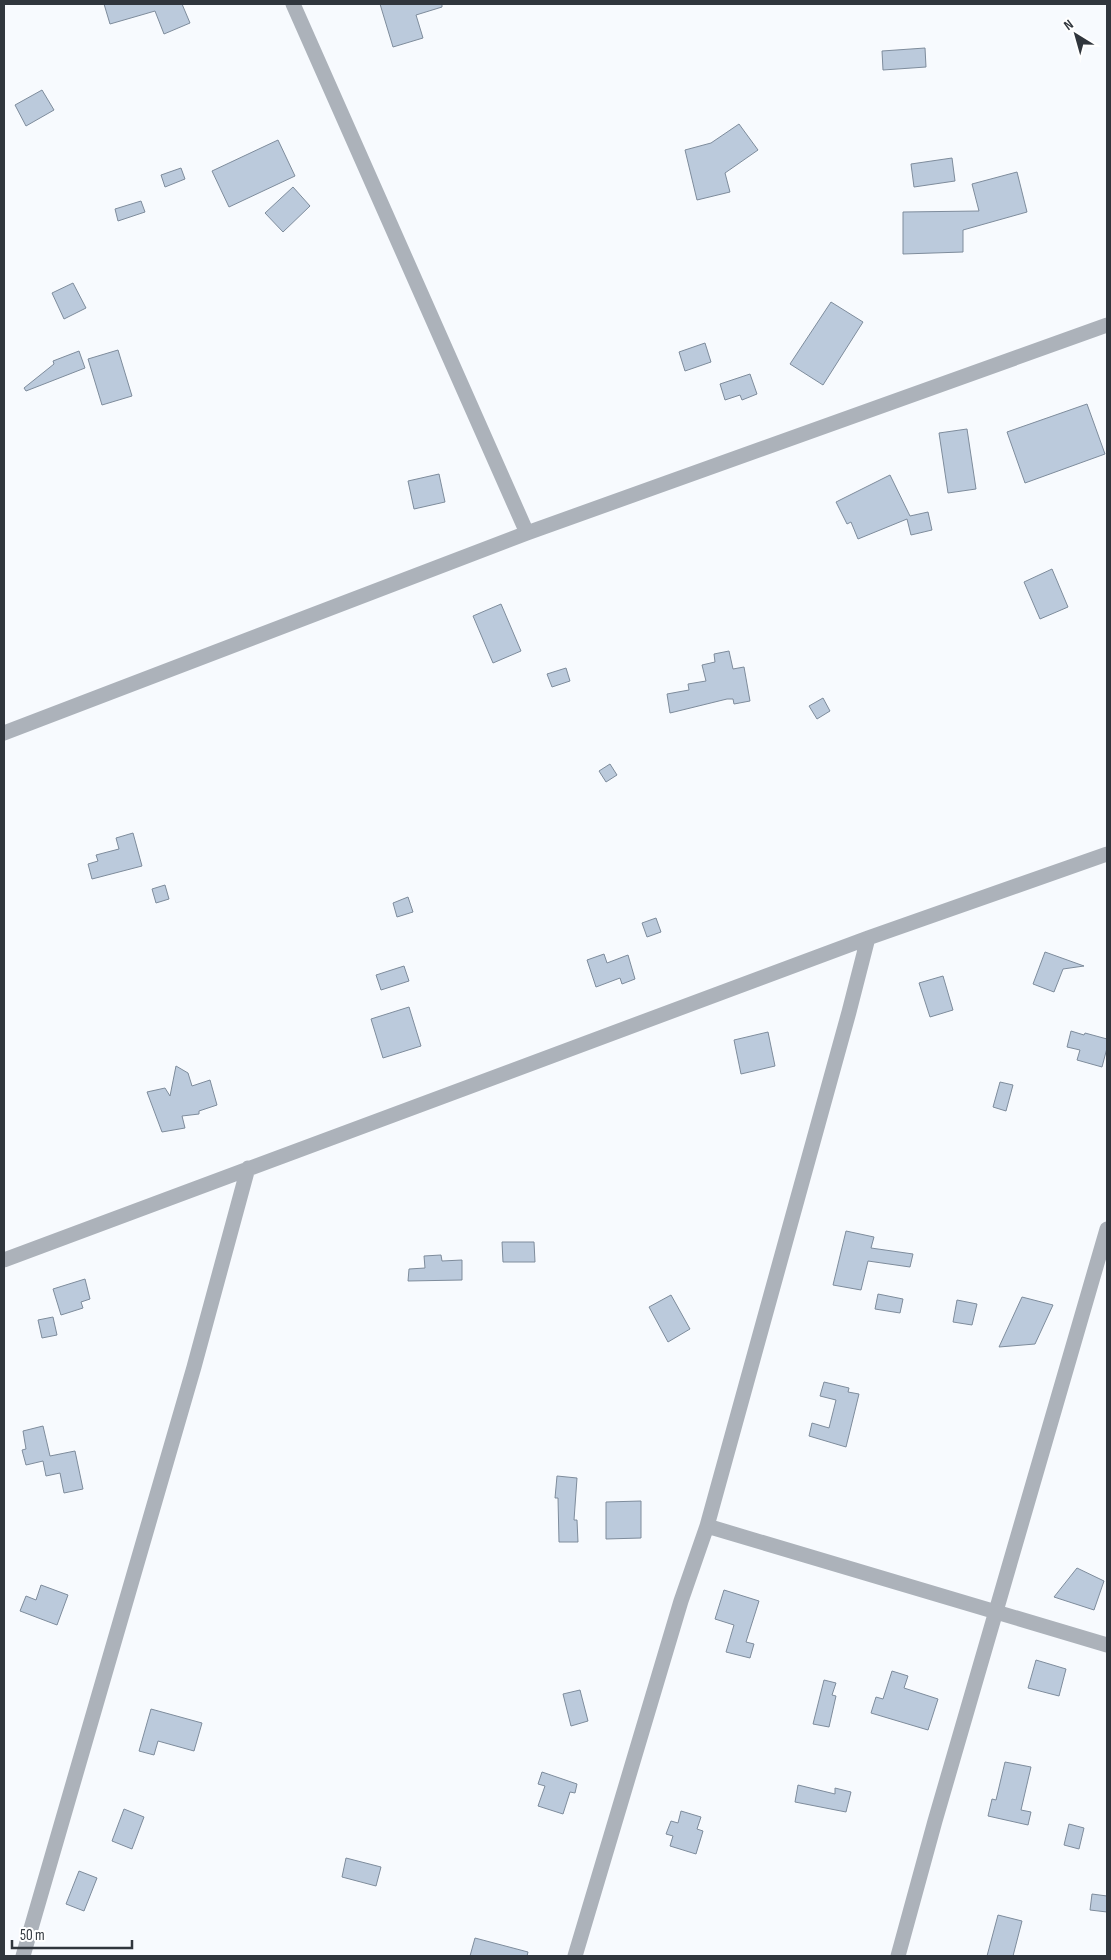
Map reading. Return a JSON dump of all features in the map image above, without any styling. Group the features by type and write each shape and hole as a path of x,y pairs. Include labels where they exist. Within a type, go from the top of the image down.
{"street":[{"path":"294,4 527,533"},
{"path":"4,733 527,533 1107,325"},
{"path":"4,1260 868,938 1107,854"},
{"path":"575,1956 681,1601 707,1526 868,938"},
{"path":"23,1956 194,1367 248,1168"},
{"path":"898,1956 1107,1229"},
{"path":"707,1526 1107,1645"}],"building":[{"path":"104,4 182,4 190,23 164,34 155,11 110,24"},
{"path":"380,4 442,4 442,7 416,15 423,38 393,47"},
{"path":"925,48 926,67 883,70 882,51"},
{"path":"42,90 54,110 26,126 15,105"},
{"path":"739,124 758,150 725,173 730,192 697,200 685,150 711,143"},
{"path":"278,140 295,176 229,207 212,171"},
{"path":"952,158 955,181 914,187 911,164"},
{"path":"181,168 185,179 165,187 161,175"},
{"path":"1017,172 1027,212 963,230 963,252 903,254 903,212 979,211 972,184"},
{"path":"293,187 310,206 283,232 265,213"},
{"path":"141,201 145,212 118,221 115,209"},
{"path":"73,283 86,308 64,319 52,293"},
{"path":"831,302 863,322 823,385 790,364"},
{"path":"705,343 711,362 685,371 679,352"},
{"path":"118,350 132,396 102,405 88,359"},
{"path":"79,351 85,368 26,391 24,388 54,364 53,361"},
{"path":"750,374 757,394 742,400 740,395 725,400 720,384"},
{"path":"1087,404 1105,454 1025,483 1007,432"},
{"path":"967,429 976,489 948,493 939,433"},
{"path":"439,474 445,502 414,509 408,481"},
{"path":"890,475 910,516 928,512 932,530 911,535 907,519 858,539 851,522 847,524 836,502"},
{"path":"1052,569 1068,607 1040,619 1024,582"},
{"path":"501,604 521,651 493,663 473,616"},
{"path":"729,651 733,669 744,667 750,701 734,704 733,699 727,699 670,713 667,694 689,690 688,684 706,681 702,665 715,662 714,654"},
{"path":"566,668 570,681 552,687 547,674"},
{"path":"823,698 830,711 817,719 809,706"},
{"path":"610,764 617,775 606,782 599,771"},
{"path":"133,833 142,866 92,879 88,864 98,861 96,855 119,849 116,838"},
{"path":"165,885 169,899 156,903 152,889"},
{"path":"408,897 413,912 397,917 393,903"},
{"path":"656,918 661,932 647,937 642,923"},
{"path":"1045,952 1084,966 1063,969 1054,992 1033,984"},
{"path":"604,954 607,963 628,955 635,979 622,984 620,978 596,987 587,960"},
{"path":"404,966 409,981 381,990 376,975"},
{"path":"943,976 953,1010 930,1017 919,983"},
{"path":"409,1007 421,1046 383,1058 371,1019"},
{"path":"1071,1031 1107,1039 1107,1048 1102,1067 1077,1060 1080,1050 1067,1047"},
{"path":"768,1032 775,1066 741,1074 734,1040"},
{"path":"176,1066 188,1073 192,1086 210,1080 217,1105 199,1111 199,1114 182,1116 185,1128 162,1132 147,1092 165,1088 170,1096"},
{"path":"1000,1082 1013,1085 1006,1111 993,1107"},
{"path":"846,1231 874,1237 871,1248 913,1254 910,1267 868,1261 861,1290 833,1285"},
{"path":"502,1242 534,1242 535,1262 503,1262"},
{"path":"441,1255 442,1261 462,1260 462,1280 408,1281 409,1269 425,1268 424,1256"},
{"path":"85,1279 90,1299 81,1302 83,1308 61,1315 53,1289"},
{"path":"878,1294 903,1299 900,1313 875,1309"},
{"path":"671,1295 690,1329 668,1342 649,1307"},
{"path":"1022,1297 1053,1305 1035,1344 999,1347"},
{"path":"957,1300 977,1304 972,1325 953,1322"},
{"path":"53,1317 57,1335 42,1338 38,1320"},
{"path":"824,1382 849,1388 848,1392 859,1394 846,1447 809,1436 812,1423 829,1428 836,1400 820,1396"},
{"path":"43,1426 50,1456 75,1451 83,1489 64,1493 60,1473 46,1476 43,1461 26,1465 22,1450 26,1449 23,1431"},
{"path":"557,1476 577,1478 574,1520 577,1520 578,1542 559,1542 558,1498 555,1498"},
{"path":"641,1501 641,1538 606,1539 606,1502"},
{"path":"1077,1568 1104,1581 1094,1610 1054,1597"},
{"path":"41,1585 68,1595 57,1625 20,1611 26,1596 36,1600"},
{"path":"724,1590 759,1601 746,1642 754,1644 750,1658 726,1652 734,1625 715,1619"},
{"path":"1036,1660 1066,1669 1059,1696 1028,1688"},
{"path":"892,1671 908,1676 904,1688 938,1699 928,1730 871,1713 876,1697 883,1699"},
{"path":"824,1680 836,1683 832,1695 836,1696 829,1727 813,1724"},
{"path":"580,1690 588,1721 571,1726 563,1694"},
{"path":"151,1709 202,1723 194,1751 158,1741 154,1755 139,1751"},
{"path":"1005,1762 1031,1767 1021,1810 1031,1812 1028,1825 988,1816 992,1799 996,1800"},
{"path":"542,1772 577,1784 575,1793 570,1792 563,1814 538,1806 545,1786 538,1784"},
{"path":"798,1785 835,1794 835,1788 851,1792 846,1812 795,1802"},
{"path":"124,1809 144,1817 132,1849 112,1841"},
{"path":"681,1811 701,1817 697,1829 703,1831 696,1854 670,1846 673,1836 666,1834 671,1821 678,1823"},
{"path":"1069,1824 1084,1828 1079,1849 1064,1845"},
{"path":"346,1858 381,1867 376,1886 342,1877"},
{"path":"79,1871 97,1878 84,1911 66,1904"},
{"path":"1092,1894 1107,1896 1107,1912 1090,1910"},
{"path":"998,1915 1022,1921 1013,1956 987,1956"},
{"path":"475,1938 528,1952 527,1956 470,1956"}]}
